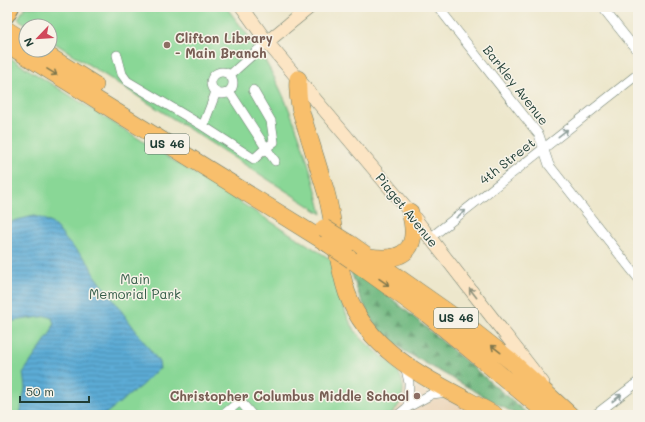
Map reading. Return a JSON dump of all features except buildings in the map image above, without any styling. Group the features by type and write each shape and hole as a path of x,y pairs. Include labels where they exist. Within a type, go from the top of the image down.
{"highway":[{"path":"7,30 18,37"},
{"name":"US 46","path":"7,44 326,235 349,243 463,323 511,360 552,408"},
{"name":"US 46","path":"51,58 326,235 352,260 427,314 514,388 542,415"},
{"path":"297,87 302,119 327,196 347,293 354,310 383,347 406,365 495,415"},
{"path":"369,257 384,259 396,257 408,250 413,239 414,227 410,212"},
{"path":"514,388 552,408"},
{"name":"Piaget Avenue","path":"552,408 570,415"}],"street":[{"name":"Piaget Avenue","path":"242,7 297,87 410,212 552,408"},
{"path":"231,74 310,7"},
{"name":"Barkley Avenue","path":"438,7 539,135 549,165 638,278"},
{"path":"602,7 638,52"},
{"path":"118,55 122,74 127,81 203,126 254,159 274,142 271,121 253,90"},
{"path":"224,71 231,74 234,82 229,91 219,94 210,84 212,77 217,72 224,71"},
{"name":"4th Street","path":"430,238 638,74"},
{"path":"229,91 275,161"},
{"path":"203,126 216,92"},
{"path":"406,365 409,383 408,407"},
{"path":"595,415 638,382"},
{"path":"398,415 408,407 432,394 452,391"},
{"path":"223,415 240,401 252,415"}],"shaded area":[{"name":"Christopher Columbus Middle School","path":"402,378 437,399 455,399 482,415 390,415 395,411 403,394"}],"green space":[{"path":"25,7 226,7 260,52 283,96 299,134 322,214 58,45 58,18 19,18"},
{"name":"Main Memorial Park","path":"7,56 332,260 343,304 354,329 364,341 396,369 400,375 403,394 399,405 395,410 390,415 7,415"},
{"path":"350,269 376,285 529,415 517,415 404,351 375,326 359,295"}],"water":[{"path":"34,216 49,222 57,228 87,260 92,271 159,362 160,369 104,415 20,415 25,388 23,373 51,332 54,324 52,318 47,316 7,322 7,226 13,221"}],"place":[{"name":"Clifton Library - Main Branch","path":"167,45"},
{"name":"Christopher Columbus Middle School","path":"417,396"}]}
